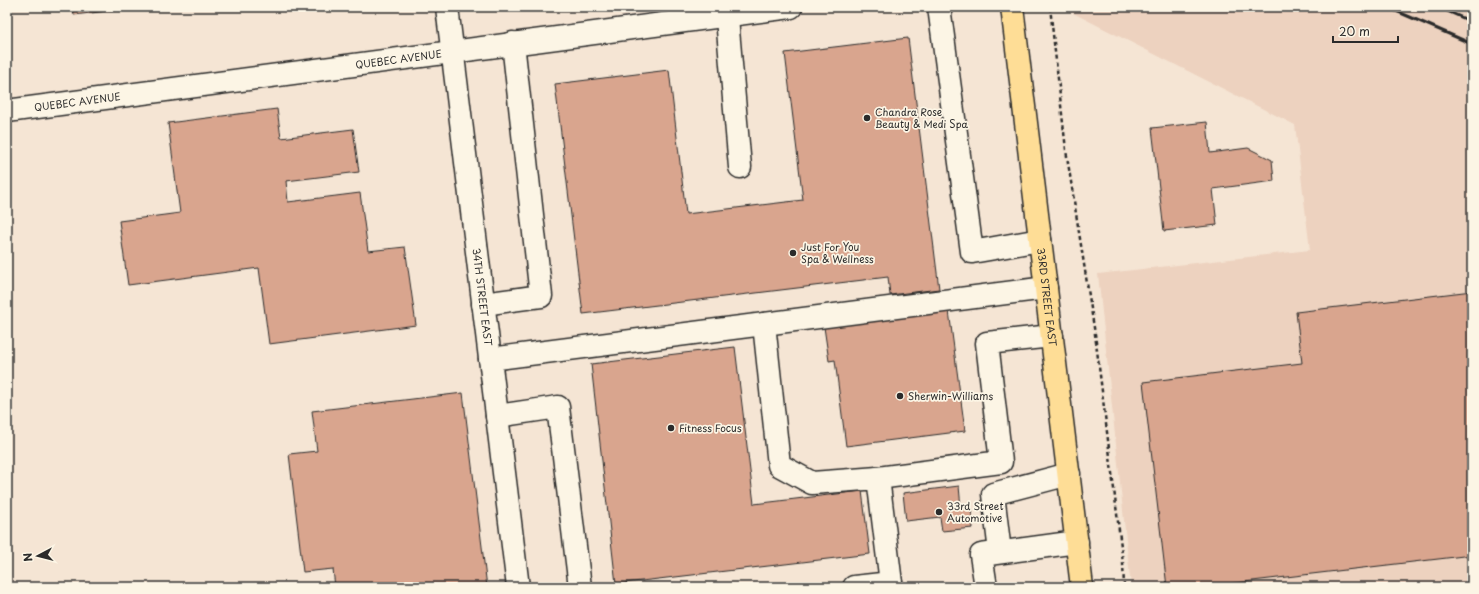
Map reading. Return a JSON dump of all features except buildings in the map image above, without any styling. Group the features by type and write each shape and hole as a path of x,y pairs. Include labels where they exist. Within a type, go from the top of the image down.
{"main road":[{"name":"33RD STREET EAST","path":"1012,7 1082,587"}],"street":[{"name":"34TH STREET EAST","path":"447,7 518,587"},
{"name":"QUEBEC AVENUE","path":"7,111 453,52 727,11 791,7"},
{"path":"939,7 972,252 1040,240"},
{"path":"727,11 740,167"},
{"path":"483,304 541,296 513,43"},
{"path":"490,359 1046,288"},
{"path":"764,324 779,465 812,483 878,478 1001,462 987,343 1052,336"},
{"path":"497,416 558,407 580,587"},
{"path":"1000,552 993,494 1069,474"},
{"path":"854,587 892,585 878,478"},
{"path":"986,587 981,555 1077,542"}],"path":[{"path":"1050,7 1066,150 1095,334 1122,555 1124,587"}],"shaded area":[{"path":"1061,7 1472,7 1472,587 1131,587 1098,274 1310,250 1295,125"}],"railway":[{"path":"1387,7 1472,44"},
{"path":"1438,7 1472,22"}],"place":[{"name":"Chandra Rose Beauty & Medi Spa","path":"867,118"},
{"name":"Just For You Spa & Wellness","path":"793,253"},
{"name":"Sherwin-Williams","path":"900,396"},
{"name":"Fitness Focus","path":"671,428"},
{"name":"33rd Street Automotive","path":"939,512"}]}
